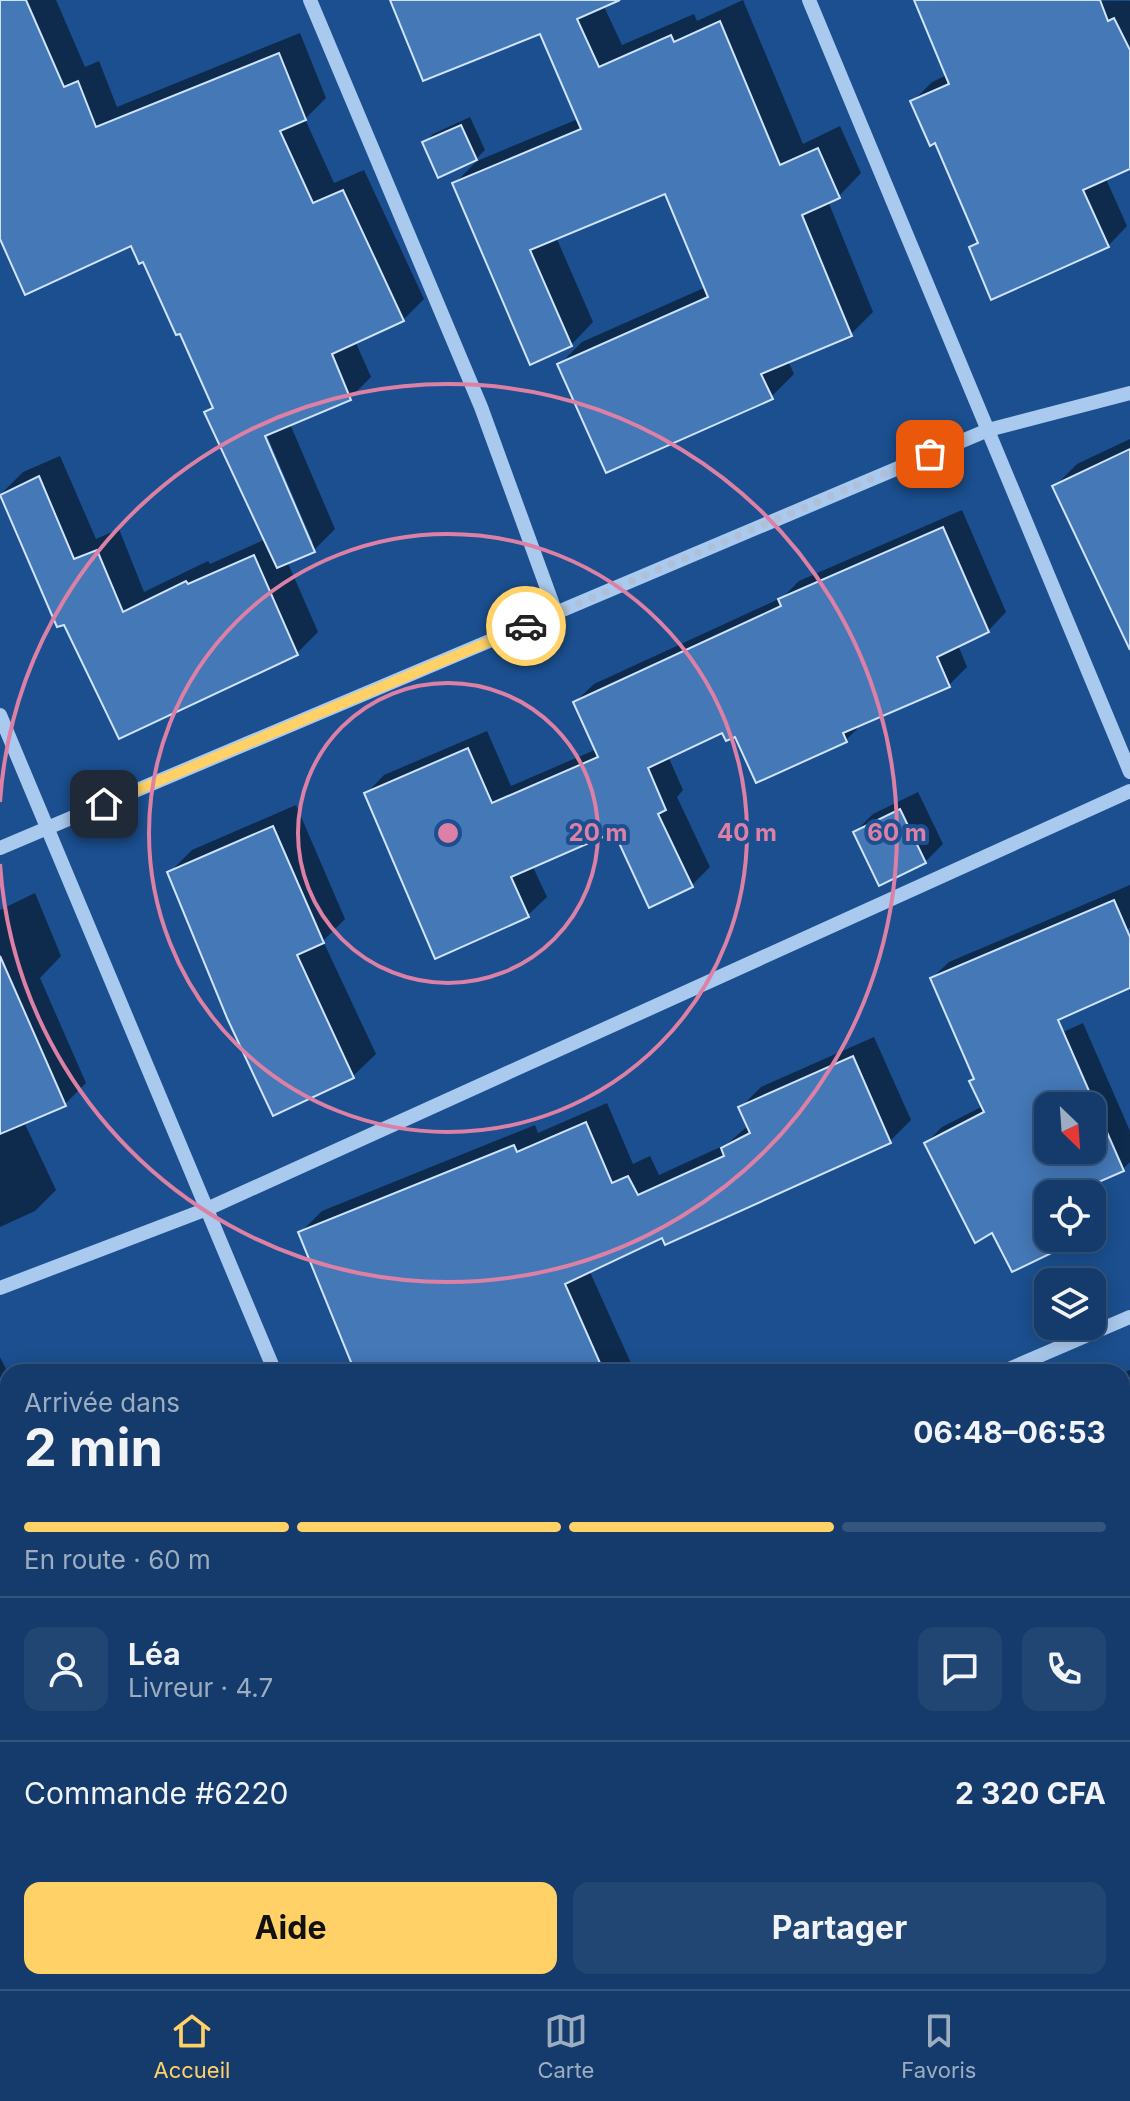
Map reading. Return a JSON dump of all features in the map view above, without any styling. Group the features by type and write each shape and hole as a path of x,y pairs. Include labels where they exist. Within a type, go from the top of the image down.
{"street":[{"path":"310,0 481,407 556,613"},
{"path":"809,0 1130,772"},
{"path":"0,848 988,430 1130,393"},
{"path":"0,715 272,1364"},
{"path":"0,1288 207,1209 1130,791"},
{"path":"1021,1364 1130,1317"}],"building":[{"path":"0,0 26,0 64,87 78,81 96,127 279,53 306,120 280,131 313,203 343,190 404,321 332,354 351,400 265,436 315,552 277,568 204,412 213,408 180,334 176,335 143,262 139,264 131,246 25,295 0,239"},
{"path":"390,0 620,0 577,19 599,67 671,35 674,42 720,21 780,165 818,148 840,198 802,215 852,336 761,374 773,399 606,473 557,364 708,297 665,194 530,250 572,346 530,365 452,183 581,129 540,34 423,81"},
{"path":"914,0 1100,0 1108,21 1114,18 1130,50 1130,169 1083,190 1109,247 991,300 969,247 978,243 935,143 930,146 910,101 949,84"},
{"path":"461,125 477,160 438,178 422,142"},
{"path":"1130,449 1130,650 1052,486"},
{"path":"39,476 74,559 97,550 123,612 186,581 188,584 254,555 298,655 119,739 64,625 57,627 0,495"},
{"path":"943,527 989,632 937,657 950,687 843,733 847,742 756,783 735,737 726,741 722,733 648,768 666,810 658,814 693,887 649,908 614,832 511,877 529,917 435,959 364,793 468,748 492,803 598,757 573,702 781,606 778,599"},
{"path":"900,809 926,863 879,886 853,832"},
{"path":"273,826 324,943 297,955 354,1078 273,1116 227,1018 167,872"},
{"path":"1114,900 1130,937 1130,988 1058,1020 1089,1092 1034,1092 1034,1164 1106,1164 1106,1130 1124,1171 1103,1180 1034,1180 1034,1252 1054,1252 1012,1272 992,1233 975,1243 924,1143 984,1112 969,1081 974,1079 930,978"},
{"path":"0,956 66,1106 0,1134"},
{"path":"853,1056 891,1143 665,1245 662,1238 565,1284 600,1364 352,1364 298,1232 514,1145 517,1152 586,1122 612,1183 628,1176 638,1195 724,1156 721,1148 750,1133 738,1107"}],"way so far":[{"path":"526,626 930,454"}],"route":[{"path":"104,804 526,626"}]}
